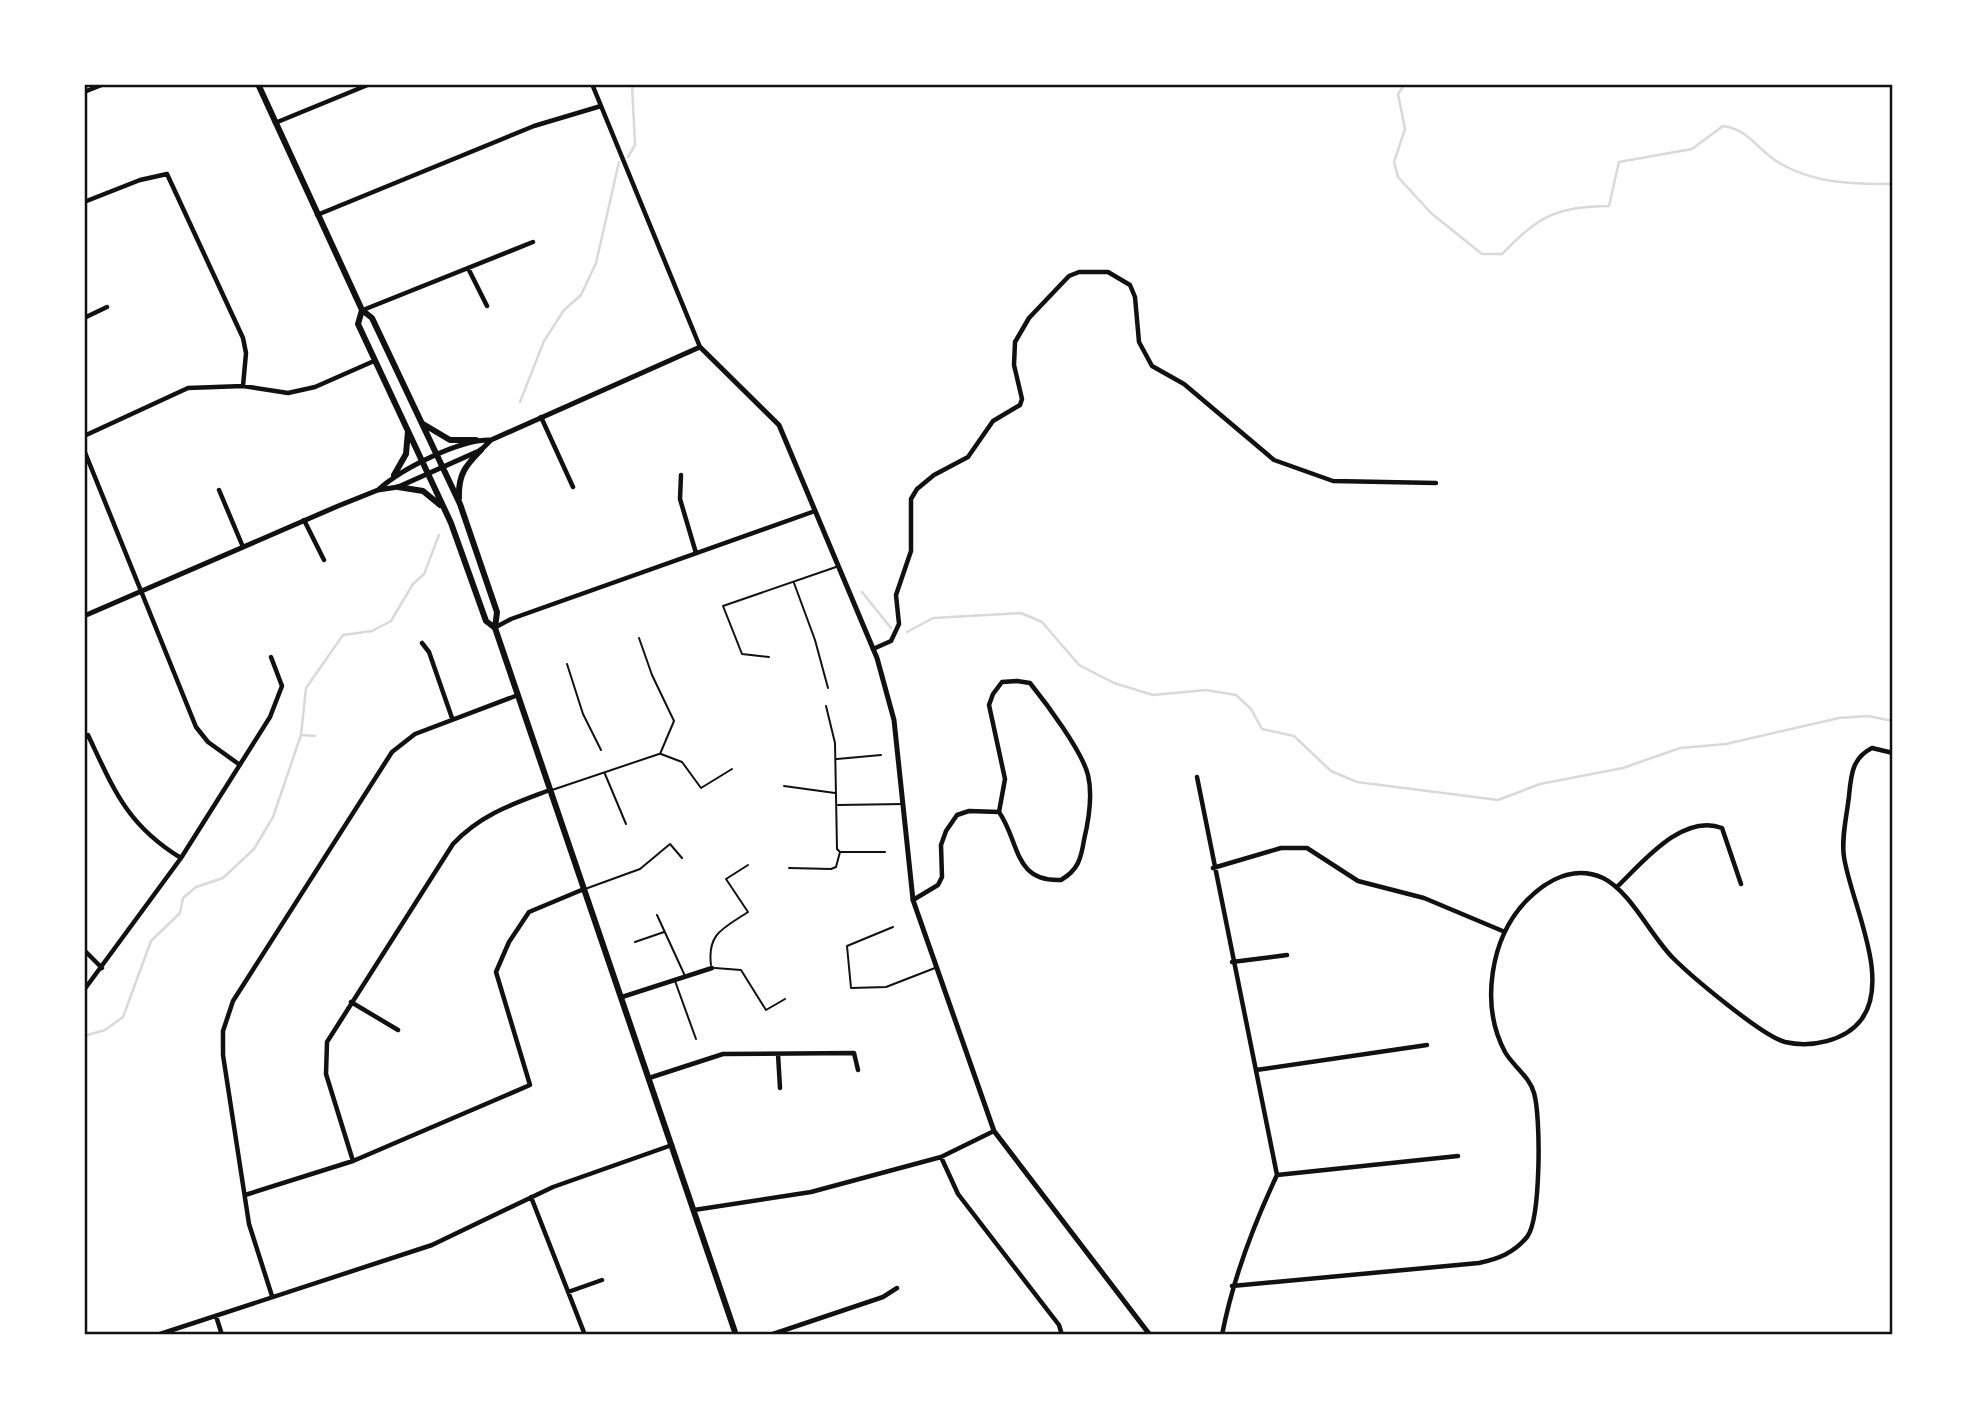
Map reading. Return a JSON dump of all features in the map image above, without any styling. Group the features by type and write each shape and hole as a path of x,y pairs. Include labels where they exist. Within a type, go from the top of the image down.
{"main road":[{"path":"258,84 362,310 372,318 460,504 497,612 495,628 736,1335"},
{"path":"362,310 358,324 444,508 486,621 495,628"},
{"path":"420,421 435,433 450,440 476,440"},
{"path":"394,475 406,454 408,429"},
{"path":"460,504 459,482 463,468 481,450"},
{"path":"398,487 423,491 444,508"}],"street":[{"path":"84,92 104,84"},
{"path":"274,123 370,84"},
{"path":"592,84 700,347 779,425 873,649 894,720 913,900 994,1131 1150,1335"},
{"path":"317,216 534,126 601,106"},
{"path":"84,202 140,180 167,174 243,338 246,353 243,386"},
{"path":"362,310 533,242"},
{"path":"468,268 487,306"},
{"path":"873,649 891,641 899,624 896,595 911,551 911,499 916,489 934,475 968,457 993,421 1020,405 1022,399 1014,365 1015,342 1029,318 1069,276 1079,272 1108,272 1130,285 1135,297 1139,342 1152,366 1184,384 1274,460 1333,481 1436,484"},
{"path":"84,318 107,307"},
{"path":"84,616 304,520 377,490 398,487 428,474 481,450 491,440 541,416 700,347"},
{"path":"84,436 188,388 243,386 288,393 315,387 374,361"},
{"path":"541,416 573,487"},
{"path":"377,490 394,475 476,440 491,440"},
{"path":"84,450 197,727 208,742 240,765"},
{"path":"681,475 680,499 696,553"},
{"path":"219,490 243,547"},
{"path":"495,628 511,618 816,510"},
{"path":"304,520 324,560"},
{"path":"422,643 429,652 452,718"},
{"path":"84,990 102,968 140,910 181,858 240,765 279,696 280,678 271,657"},
{"path":"1002,682 1030,683 1083,761 1088,776 1089,816 1080,863 1061,880 1037,877 1024,867 1007,824 999,812 1005,779 989,705 1002,682"},
{"path":"272,1296 249,1224 223,1055 223,1031 233,1001 392,752 415,734 518,695"},
{"path":"84,737 88,735 121,806 148,835 181,858"},
{"path":"1232,1286 1479,1263 1508,1254 1527,1237 1533,1226 1537,1201 1537,1110 1533,1090 1500,1041 1491,1006 1497,956 1505,932 1535,892 1562,876 1590,874 1617,887 1673,958 1762,1030 1783,1042 1807,1044 1850,1034 1864,1017 1871,998 1873,976 1843,854 1851,773 1860,754 1872,748 1893,753"},
{"path":"1197,777 1213,868 1277,1175 1251,1229 1232,1286 1222,1335"},
{"path":"353,1161 326,1074 327,1042 453,844 470,826 491,812 551,790"},
{"path":"913,900 938,886 942,877 941,845 946,831 957,815 969,811 999,812"},
{"path":"1617,887 1646,855 1671,837 1711,824 1722,828 1741,884"},
{"path":"1213,868 1281,848 1307,848 1358,881 1424,898 1505,932"},
{"path":"246,1195 353,1161 530,1085 496,972 509,942 529,912 584,889"},
{"path":"84,950 102,968"},
{"path":"1232,962 1287,955"},
{"path":"622,997 712,968"},
{"path":"351,1002 398,1030"},
{"path":"1256,1070 1427,1045"},
{"path":"649,1078 723,1054 853,1053 858,1070"},
{"path":"778,1054 780,1087"},
{"path":"694,1210 811,1192 941,1157 994,1131"},
{"path":"157,1335 432,1245 531,1197 672,1145"},
{"path":"1277,1175 1458,1156"},
{"path":"941,1157 958,1194 1059,1325 1062,1335"},
{"path":"531,1197 585,1335"},
{"path":"568,1292 602,1280"},
{"path":"770,1335 883,1297 897,1288"},
{"path":"216,1316 222,1335"}],"lane":[{"path":"769,657 742,654 723,606 840,565"},
{"path":"793,582 816,640 828,688"},
{"path":"639,638 652,676 674,721 660,754"},
{"path":"567,664 583,713 601,750"},
{"path":"789,868 831,869 836,867 840,852 837,849 836,759 826,706"},
{"path":"551,790 660,754 682,762 701,788 732,769"},
{"path":"836,759 881,755"},
{"path":"604,772 626,824"},
{"path":"785,786 836,793"},
{"path":"837,805 904,803"},
{"path":"584,889 640,869 670,845 682,858"},
{"path":"840,852 886,852"},
{"path":"748,865 726,879 748,912 716,934 710,946 712,968 741,970 766,1010 785,999"},
{"path":"657,915 685,976"},
{"path":"893,927 847,946 850,988 886,987 935,968"},
{"path":"635,942 665,932"},
{"path":"674,980 696,1039"}],"waterway":[{"path":"628,157 635,145 632,84"},
{"path":"1405,84 1398,94 1405,129 1394,162 1398,177 1431,213 1482,254 1502,254 1526,231 1561,211 1609,206 1619,162 1692,149 1723,126 1747,136 1773,159 1808,176 1850,183 1893,184"},
{"path":"520,402 544,341 564,310 581,295 596,263 619,162"},
{"path":"84,1036 105,1030 123,1017 151,941 180,913 183,898 196,887 223,878 254,849 273,817 301,735 306,688 343,635 372,631 391,621 413,584 424,574 439,535"},
{"path":"862,592 891,628"},
{"path":"907,632 933,618 1021,613 1042,622 1079,665 1114,683 1153,695 1206,690 1236,695 1251,709 1262,729 1294,736 1331,771 1357,782 1498,800 1540,784 1623,768 1680,748 1726,744 1839,718 1868,716 1893,721"},
{"path":"301,735 315,736"}]}
